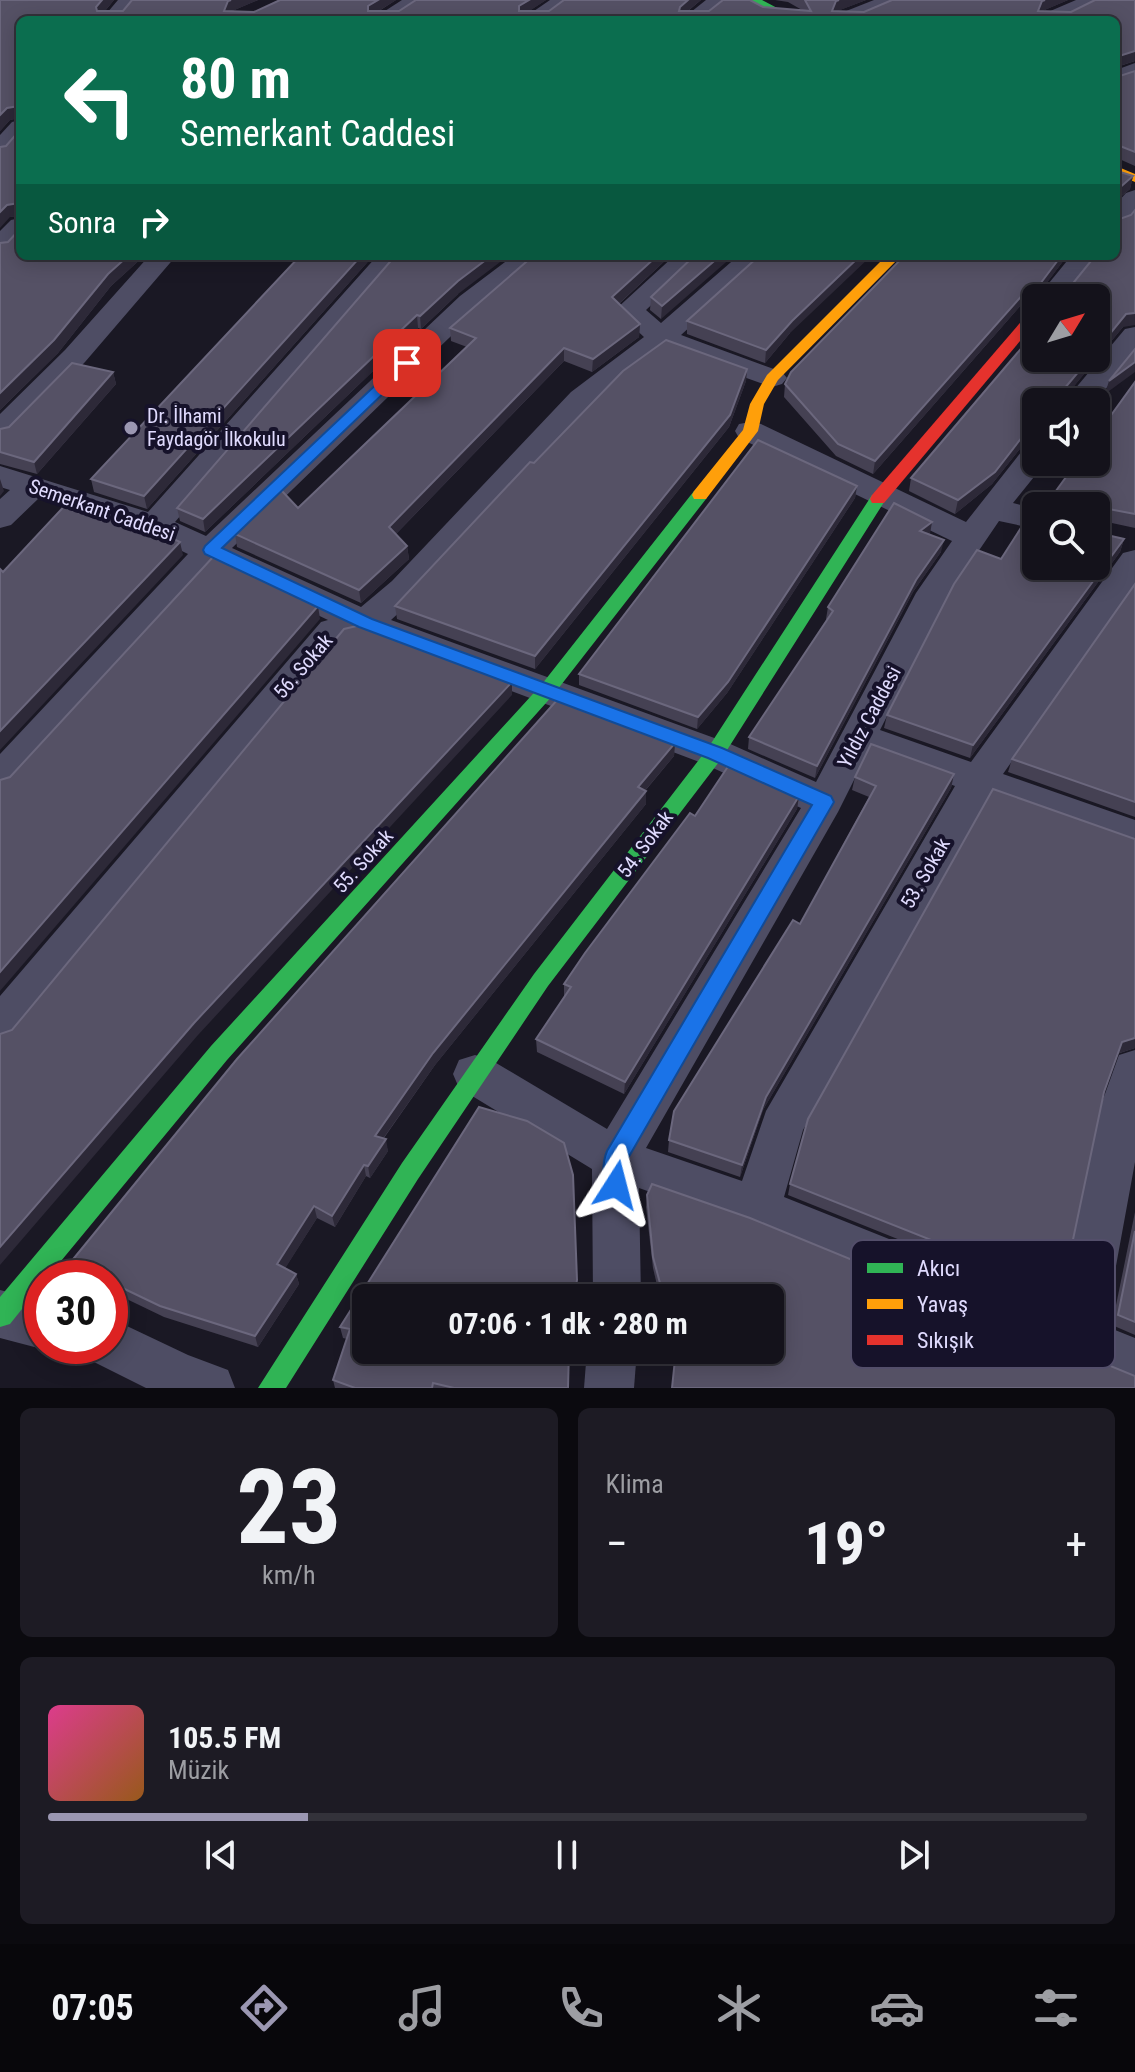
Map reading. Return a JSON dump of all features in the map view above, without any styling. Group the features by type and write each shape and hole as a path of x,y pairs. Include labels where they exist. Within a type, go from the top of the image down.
{"street":[{"path":"115,16 129,0"},
{"path":"389,16 417,0"},
{"path":"539,16 565,0"},
{"path":"698,16 720,0"},
{"path":"754,0 787,16"},
{"path":"854,16 892,0"},
{"path":"1058,16 1093,0"},
{"path":"0,150 16,132"},
{"path":"1120,215 1135,198"},
{"path":"0,246 16,230"},
{"path":"0,431 75,356 159,260"},
{"path":"154,525 387,260"},
{"path":"0,778 211,550 470,302 525,260"},
{"path":"685,260 629,310 661,338 772,378"},
{"name":"56. Sokak","path":"0,1027 333,630 365,623 426,566 581,398 661,338 749,260"},
{"name":"55. Sokak","path":"14,1318 219,1053 548,689 750,431 757,404 772,378 890,260"},
{"path":"1061,284 1082,260"},
{"name":"54. Sokak","path":"271,1388 475,1074 541,980 715,753 882,493 1022,329"},
{"path":"1091,388 1135,335"},
{"path":"750,431 882,493 981,523 1022,520"},
{"name":"Yıldız Caddesi","path":"615,1158 824,802 933,593 981,523 1022,472"},
{"path":"0,518 15,481"},
{"name":"Semerkant Caddesi","path":"15,481 154,525 365,623 715,753 824,802"},
{"name":"53. Sokak","path":"757,1208 782,1125 978,781 1131,547"},
{"path":"859,737 1135,836"},
{"path":"1097,1240 1123,1105 1135,1069"},
{"path":"475,1074 615,1158 757,1208 851,1246"},
{"path":"615,1158 617,1284"},
{"path":"128,1352 179,1378 210,1388"},
{"path":"1115,1354 1135,1363"},
{"path":"609,1388 611,1364"}],"building":[{"path":"0,0 102,0 96,7 97,11 123,11 132,0 231,0 224,11 254,12 280,0 378,0 368,6 368,11 399,11 416,0 529,0 519,6 519,11 549,11 564,0 688,0 679,11 709,11 723,0 750,0 763,7 811,11 805,0 839,0 832,11 864,12 892,0 1045,0 1038,11 1071,12 1095,0 1135,0 1135,51 1120,56 1120,16 16,16 16,106 7,108 0,115"},
{"path":"1135,71 1135,152 1120,146 1120,76"},
{"path":"16,135 16,204 7,205 0,212 0,147 6,146"},
{"path":"1120,172 1133,176 1120,187"},
{"path":"1135,210 1135,313 1126,314 1110,334 1110,284 1072,284 1092,260 1120,260 1120,219"},
{"path":"16,233 16,260 124,260 108,274 54,340 0,393 0,243 8,242"},
{"path":"296,260 357,260 144,496 91,479"},
{"path":"392,260 486,260 420,316 417,315 203,519 177,508"},
{"path":"528,260 653,260 612,297 640,324 593,359 564,348 389,527 407,546 359,590 235,534 281,490 298,508 476,338 450,328"},
{"path":"690,260 715,260 662,306 651,297"},
{"path":"755,260 856,260 766,350 687,321"},
{"path":"900,260 1058,260 1040,284 1022,284 1022,295 875,461 838,444 785,384 791,372"},
{"path":"666,340 747,369 730,415 535,656 395,606 530,462 534,463 623,371"},
{"path":"1022,347 1022,372 1078,372 1065,388 1022,388 1022,437 995,472 958,500 911,478"},
{"path":"1135,349 1135,362 1109,381"},
{"path":"72,363 113,372 34,462 0,452 0,429 9,427"},
{"path":"1135,382 1135,514 1110,509 1110,492 1055,492 1067,476 1110,476 1110,417"},
{"path":"758,440 857,486 728,682 698,717 579,674"},
{"path":"70,500 139,522 180,542 0,731 0,569 3,572"},
{"path":"894,503 932,522 920,531 944,540 916,580 817,766 749,737 833,611 828,607"},
{"path":"1022,526 1022,580 1094,580 973,745 887,715 954,584 977,550 1001,559"},
{"path":"1110,536 1124,539 1110,558"},
{"path":"213,557 318,606 0,972 0,780 10,777"},
{"path":"1135,584 1135,802 1012,759"},
{"path":"361,625 512,682 194,1023 0,1247 0,1034 12,1030 344,629"},
{"path":"558,699 675,743 638,787 646,791 433,1053 375,1136 386,1139 368,1166 364,1165 332,1216 314,1206 277,1264 296,1274 255,1336 160,1306 128,1291 128,1260 72,1260 237,1059"},
{"path":"871,744 954,774 766,1097 742,1165 669,1140 674,1111 793,920 800,924 876,786 855,777"},
{"path":"729,765 799,796 625,1082 536,1039 571,987 564,984 585,953 690,813 695,816"},
{"path":"993,789 1135,839 1135,1038 1122,1042 1104,1092 1073,1240 931,1240 790,1184 808,1119"},
{"path":"479,1107 527,1121 564,1143 573,1175 576,1284 367,1284"},
{"path":"652,1184 750,1218 851,1259 851,1368 1115,1368 1135,1376 1135,1388 672,1388 675,1364 784,1364 784,1284 660,1284 653,1257 647,1195"},
{"path":"1135,1231 1135,1322 1118,1315"},
{"path":"352,1308 352,1364 569,1364 568,1388 454,1388 433,1383 432,1388 355,1388 333,1380 350,1329 340,1327"}],"traffic: fast":[{"path":"754,0 787,16"},
{"path":"1,1315 219,1053 548,689 700,495"},
{"path":"271,1388 410,1171 541,980 715,753 878,499"}],"traffic: slow":[{"path":"1120,172 1135,178"},
{"path":"700,495 750,431 757,404 772,378 890,260"}],"traffic: jam":[{"path":"878,499 1022,329"}],"place":[{"name":"Dr. İlhami Faydagör İlkokulu","path":"131,428"}],"route":[{"path":"407,363 211,550 365,623 715,753 824,802 615,1158 616,1185"}]}
